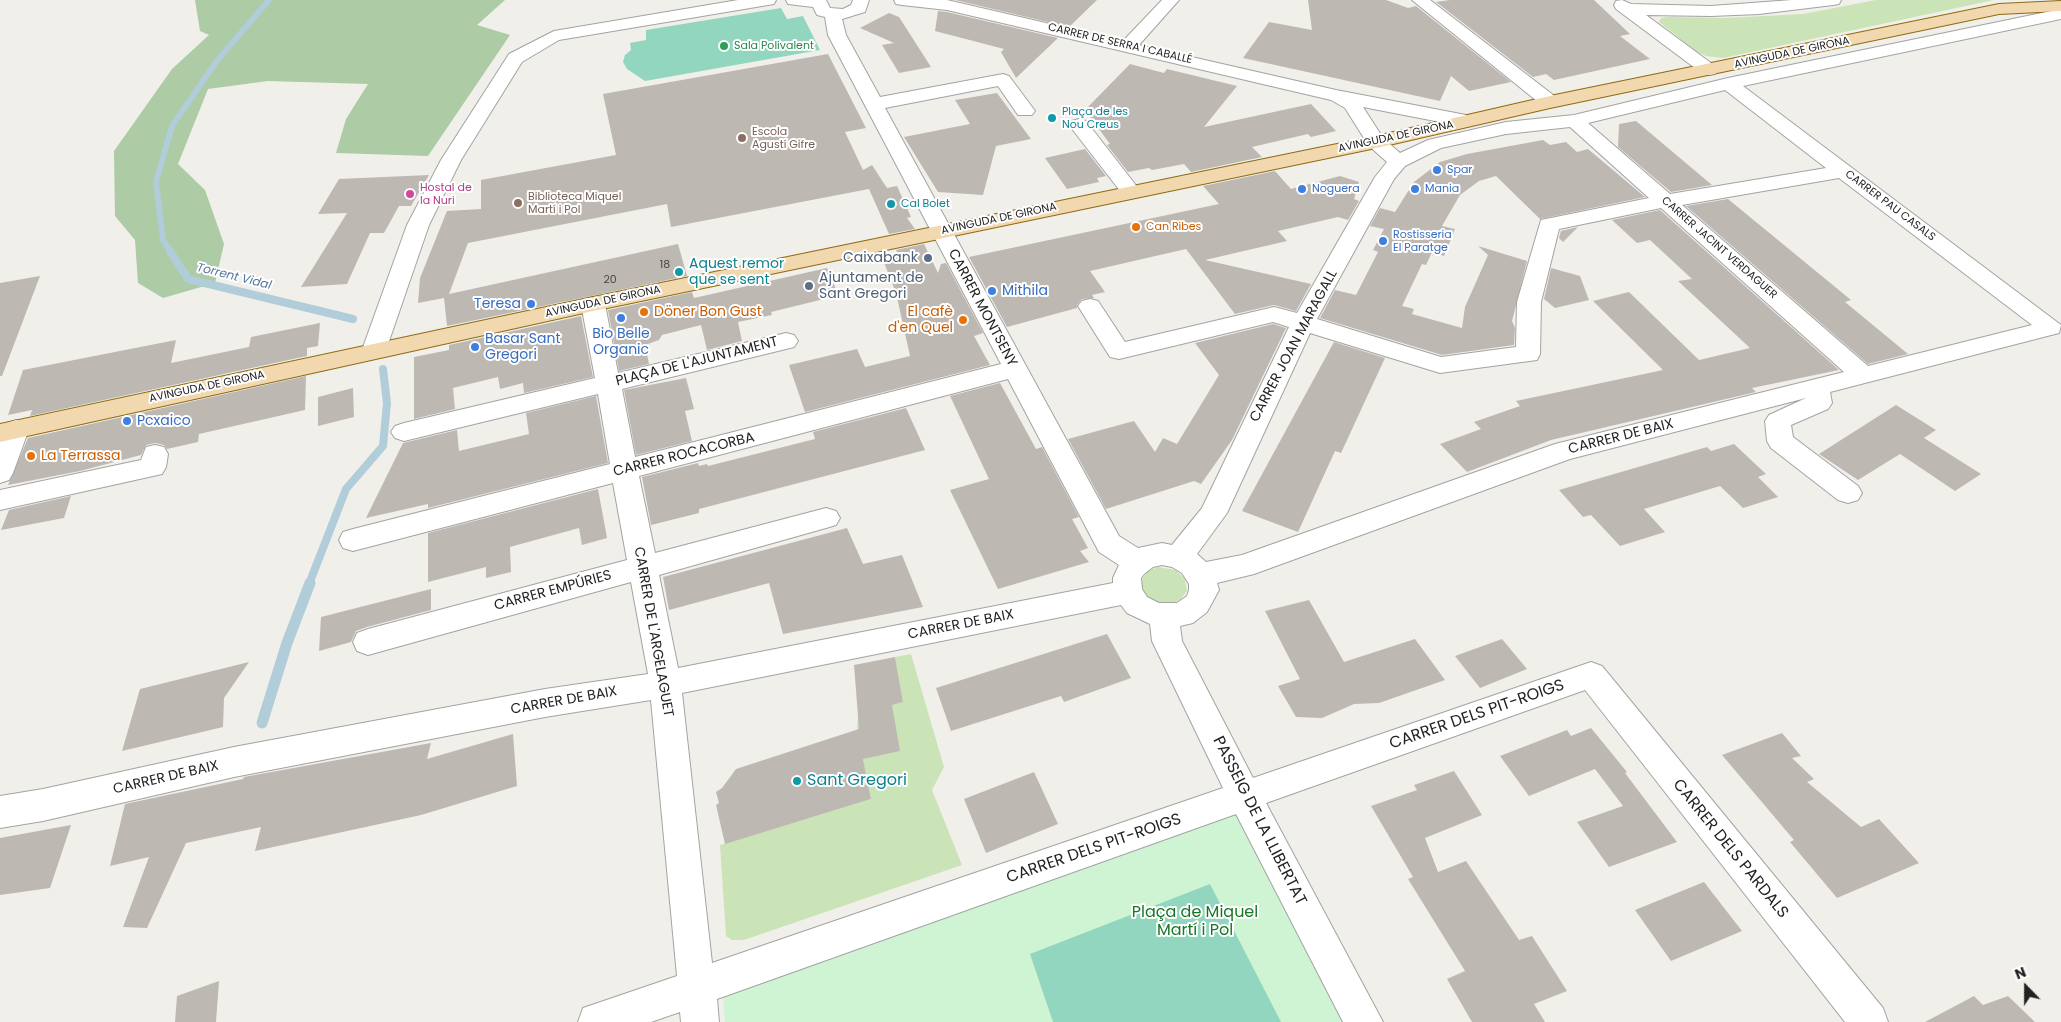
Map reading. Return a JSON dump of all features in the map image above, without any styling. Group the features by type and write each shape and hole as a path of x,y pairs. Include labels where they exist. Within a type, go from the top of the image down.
{"main road":[{"name":"AVINGUDA DE GIRONA","path":"1999,9 2016,0"},
{"name":"AVINGUDA DE GIRONA","path":"8,431 374,350 1376,142 1550,102 1999,9 2061,6"}],"street":[{"path":"374,350 418,226 451,160 515,58 554,36 768,0"},
{"path":"813,3 856,11 861,6 861,0 870,0"},
{"name":"CARRER DE SERRA I CABALLÉ","path":"902,0 948,5 1336,96 1466,122"},
{"path":"1128,46 1171,0"},
{"path":"1420,0 1550,102"},
{"path":"1622,4 1711,11 1759,9 1833,0"},
{"name":"CARRER MONTSENY","path":"813,3 837,35 875,104 940,231 1109,544 1137,562"},
{"path":"1622,4 1709,70"},
{"name":"AVINGUDA DE GIRONA","path":"1398,162 1435,144 1506,128 1574,121 1728,84 2061,14"},
{"path":"875,104 1003,80 1025,111"},
{"name":"CARRER PAU CASALS","path":"1728,84 2051,328"},
{"name":"CARRER DE SERRA I CABALLÉ","path":"1336,96 1352,104 1376,142"},
{"name":"CARRER JACINT VERDAGUER","path":"1574,121 1864,376"},
{"path":"1079,126 1131,192"},
{"path":"1376,142 1398,162"},
{"name":"CARRER JOAN MARAGALL","path":"1190,566 1256,418 1303,323 1385,177 1398,162"},
{"path":"1090,306 1119,352 1274,314 1440,365 1528,354 1529,302 1549,225 1666,201 1844,171"},
{"name":"CARRER DE L'ARGELAGUET","path":"593,304 665,683 698,1004"},
{"name":"CARRER DE BAIX","path":"1190,566 1244,566 1564,451 2051,328"},
{"name":"PLAÇA DE L'AJUNTAMENT","path":"404,432 786,341"},
{"name":"CARRER ROCACORBA","path":"353,540 1016,369"},
{"path":"1817,386 1819,404 1778,421 1780,441 1848,493"},
{"path":"0,473 8,431"},
{"path":"0,500 152,467 156,454"},
{"name":"CARRER EMPÚRIES","path":"368,642 826,518"},
{"path":"1156,555 1190,566 1204,590 1197,604 1183,614 1164,616 1142,608 1133,601 1128,592 1128,574 1137,562 1156,555"},
{"name":"CARRER DE BAIX","path":"0,812 43,805 234,762 665,683 1128,592"},
{"name":"PASSEIG DE LA LLIBERTAT","path":"1164,616 1167,641 1245,797 1364,1022"},
{"name":"CARRER DELS PIT-ROIGS","path":"597,1022 698,1004 1245,797 1591,675"},
{"name":"CARRER DELS PARDALS","path":"1591,675 1869,1022"}],"green space":[{"path":"195,0 505,0 477,25 510,35 428,156 336,153 346,119 368,84 268,81 208,89 178,164 205,190 224,244 215,283 163,298 138,283 135,240 115,216 114,151 172,69 209,35 200,31"},
{"path":"1876,0 1994,0 1723,58 1706,56 1697,52 1659,22 1661,18 1667,17 1725,18 1803,14"},
{"name":"Sala Polivalent","path":"781,8 787,19 803,16 820,50 645,81 627,69 623,62 625,55 631,50 630,43 646,40 646,30"},
{"path":"1158,567 1176,570 1185,579 1187,591 1180,600 1172,603 1158,603 1145,595 1141,588 1142,579 1148,571"},
{"path":"911,654 944,767 932,790 962,865 744,940 732,940 726,936 720,845 871,799 857,730 858,713 903,702 895,657"},
{"name":"Plaça de Miquel Martí i Pol","path":"1245,797 1364,1022 725,1022 723,997"},
{"path":"1210,884 1281,1022 1053,1022 1030,954"}],"building":[{"path":"955,0 1097,0 1069,27"},
{"path":"1308,0 1386,0 1408,8 1416,6 1511,82 1469,91 1451,76 1440,101 1243,58 1269,22 1312,30"},
{"path":"1450,0 1594,0 1630,34 1620,36 1650,59 1554,80 1546,74 1533,77 1436,2"},
{"path":"938,11 1058,38 1016,78 1001,52 1004,49 935,31"},
{"path":"889,13 899,17 931,67 899,73 882,45 894,43 860,28"},
{"name":"Escola Agustí Gifre","path":"828,54 866,128 845,132 863,170 872,165 887,188 897,186 911,217 907,218 915,229 889,234 869,189 671,227 667,204 468,243 449,294 678,244 687,276 447,326 444,298 418,303 420,278 447,211 481,209 481,180 616,155 603,94"},
{"path":"1130,64 1164,73 1167,69 1237,86 1204,127 1311,104 1336,131 1311,137 1308,134 1252,147 1262,157 1191,172 1184,164 1128,172 1107,145 1110,144 1085,110"},
{"path":"997,93 1031,139 996,146 983,195 938,192 904,137 970,124 955,100"},
{"path":"1636,121 1712,185 1671,192 1618,147 1619,124"},
{"path":"1543,140 1550,145 1566,142 1577,152 1588,149 1645,197 1540,219 1496,176 1479,181 1460,195 1442,226 1455,229 1444,256 1432,252 1426,265 1422,264 1402,306 1414,309 1412,314 1462,328 1465,307 1488,255 1478,246 1527,261 1512,321 1515,328 1514,345 1442,355 1320,318 1335,290 1356,295 1378,252 1373,250 1384,229 1370,226 1380,208 1395,212 1414,182 1440,162 1467,154"},
{"path":"1085,149 1106,176 1097,178 1099,182 1067,189 1045,158"},
{"path":"1275,171 1291,189 1340,176 1359,182 1354,199 1359,201 1348,220 1338,217 1278,231 1287,241 1205,260 1311,284 1296,311 1274,305 1235,314 1186,249 1090,271 1105,292 1092,295 1094,298 1082,299 1077,308 1007,327 969,257 1219,204 1203,186"},
{"path":"429,175 411,206 399,206 384,233 370,233 347,284 301,287 347,213 318,214 339,179"},
{"path":"1728,199 1851,300 1845,302 1908,354 1868,364 1686,206"},
{"path":"1660,210 1839,370 1752,388 1756,392 1551,440 1467,472 1440,444 1481,429 1474,422 1520,406 1516,401 1663,370 1593,301 1629,292 1699,360 1750,348 1678,281 1692,279 1650,240 1637,243 1612,220"},
{"path":"1578,227 1563,242 1559,238 1561,231"},
{"path":"924,244 938,273 941,264 946,263 983,333 974,336 990,365 805,412 789,365 857,349 865,367 910,356 896,293 883,260 899,256 896,250"},
{"path":"827,268 838,294 771,312 772,315 738,322 742,341 707,350 701,325 662,335 659,340 645,345 649,364 619,371 608,310 692,292 694,298"},
{"path":"1551,268 1580,276 1589,300 1555,308 1544,299"},
{"path":"40,276 2,376 0,376 0,283"},
{"path":"581,316 593,377 524,393 523,383 500,389 498,377 453,388 455,409 414,419 414,357 449,350 449,345"},
{"path":"320,323 318,346 307,348 307,356 30,416 32,410 8,415 23,370 176,340 171,363 249,347 251,337"},
{"path":"1273,324 1286,328 1232,440 1201,484 1194,481 1106,509 1068,439 1134,421 1155,452 1163,438 1177,444 1219,375 1195,343"},
{"path":"1334,342 1385,358 1341,453 1335,451 1298,532 1242,511"},
{"path":"306,376 305,410 199,434 198,442 167,449 164,445 155,443 146,445 141,455 80,471 8,485 28,438"},
{"path":"686,378 694,409 685,411 692,441 636,455 624,390"},
{"path":"1000,383 1036,449 1042,447 1079,517 1072,519 1088,548 1080,551 1089,562 998,589 950,490 989,479 950,396"},
{"path":"353,388 354,417 318,426 318,397"},
{"path":"596,396 608,463 428,508 428,504 366,518 403,443 457,430 459,451 529,434 526,413"},
{"path":"1896,405 1936,430 1924,438 1981,474 1955,491 1900,454 1858,480 1819,454"},
{"path":"906,408 925,450 699,509 699,513 651,525 642,477 698,463 699,466 707,464 708,466 815,439 813,432"},
{"path":"1734,444 1766,474 1758,477 1778,497 1743,508 1720,486 1644,509 1665,532 1620,546 1591,515 1583,517 1559,490 1707,447 1711,451"},
{"path":"598,489 607,538 582,545 579,528 510,547 511,572 486,578 486,567 428,582 428,533"},
{"path":"71,496 64,518 1,530 9,510"},
{"path":"847,528 863,564 902,555 923,607 783,634 769,583 669,610 663,577"},
{"path":"431,589 431,610 356,631 351,642 319,651 321,617"},
{"path":"1309,600 1344,662 1415,639 1445,680 1379,703 1354,704 1322,718 1296,717 1278,686 1300,679 1265,611"},
{"path":"1107,634 1131,678 1064,702 1061,696 951,731 936,688"},
{"path":"1502,639 1527,669 1480,688 1455,656"},
{"name":"Sant Gregori","path":"895,657 903,702 892,705 900,751 863,759 871,799 725,844 716,805 719,803 716,792 722,788 736,769 859,729 854,665"},
{"path":"249,662 224,698 223,727 122,751 140,689"},
{"path":"1591,728 1627,772 1625,773 1677,842 1609,867 1577,822 1623,806 1595,769 1529,796 1500,756 1567,730 1571,736"},
{"path":"1782,733 1801,756 1792,758 1814,779 1807,782 1861,827 1879,819 1919,863 1837,898 1790,842 1794,840 1722,755"},
{"path":"513,734 517,786 421,815 255,851 261,827 186,843 147,928 123,927 149,857 110,866 125,804 243,779 244,777 431,743 427,759"},
{"path":"1454,771 1482,815 1425,838 1438,872 1466,861 1519,940 1532,936 1567,991 1534,1004 1545,1022 1472,1022 1447,979 1465,971 1408,879 1413,877 1371,806 1417,790 1414,785"},
{"path":"1034,772 1058,824 986,853 964,799"},
{"path":"71,825 50,888 0,895 0,838"},
{"path":"1704,882 1742,931 1671,961 1635,910"},
{"path":"219,981 216,1022 175,1022 177,996"},
{"path":"1974,996 1983,1005 2008,996 2035,1022 1925,1022"}],"waterway":[{"name":"Torrent Vidal","path":"171,252 163,240 156,182 172,126 216,62 269,0"},
{"name":"Torrent Vidal","path":"170,251 188,279 353,319"},
{"name":"Torrent Vidal","path":"309,584 346,489 383,446 387,403 383,369"},
{"name":"Torrent Vidal","path":"262,723 287,643 310,583"}],"place":[{"name":"Sala Polivalent","path":"724,46"},
{"name":"Plaça de les Nou Creus","path":"1052,118"},
{"name":"Escola Agustí Gifre","path":"742,138"},
{"name":"Spar","path":"1437,170"},
{"name":"Noguera","path":"1302,189"},
{"name":"Mania","path":"1415,189"},
{"name":"Hostal de la Nuri","path":"410,194"},
{"name":"Biblioteca Miquel Martí i Pol","path":"518,203"},
{"name":"Cal Bolet","path":"891,204"},
{"name":"Can Ribes","path":"1136,227"},
{"name":"Rostisseria El Paratge","path":"1383,241"},
{"name":"Caixabank","path":"928,258"},
{"name":"Aquest remor que se sent","path":"679,272"},
{"name":"Ajuntament de Sant Gregori","path":"809,286"},
{"name":"Mithila","path":"992,291"},
{"name":"Teresa","path":"531,304"},
{"name":"Döner Bon Gust","path":"644,312"},
{"name":"Bio Belle Organic","path":"621,318"},
{"name":"El cafè d'en Quel","path":"963,320"},
{"name":"Basar Sant Gregori","path":"475,347"},
{"name":"Pcxaico","path":"127,421"},
{"name":"La Terrassa","path":"31,456"},
{"name":"Sant Gregori","path":"797,781"}]}
